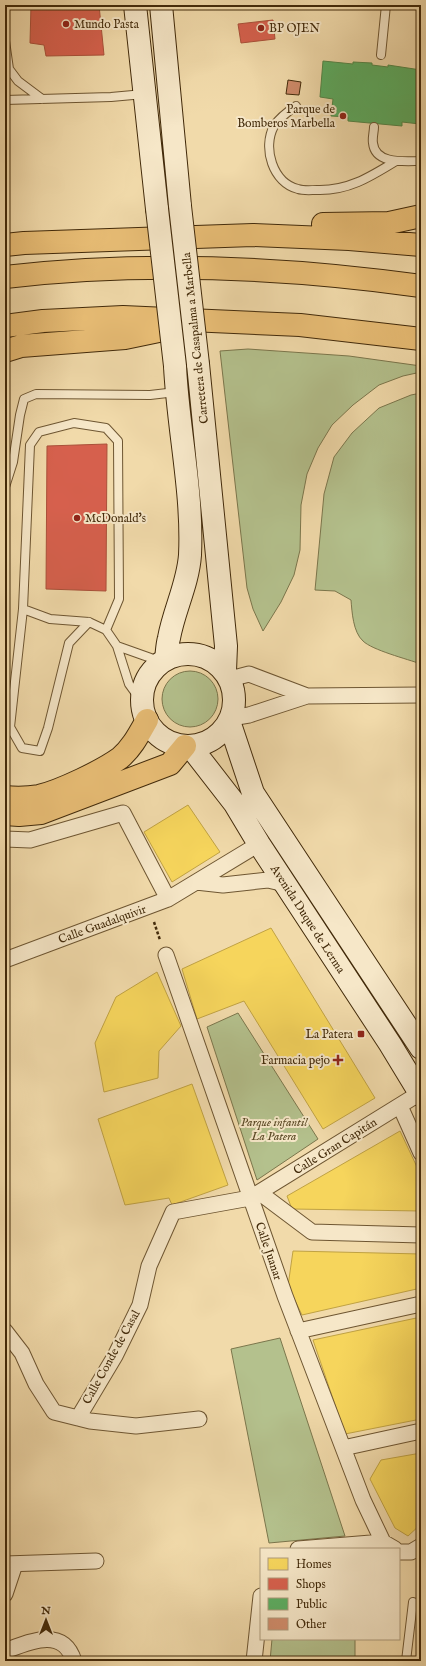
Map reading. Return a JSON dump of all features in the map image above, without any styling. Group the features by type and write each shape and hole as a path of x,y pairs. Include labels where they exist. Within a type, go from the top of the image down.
{"highway":[{"path":"253,236 299,225 389,222 421,216"},
{"path":"11,243 253,236 349,239 421,245"},
{"path":"5,277 115,269 284,270 363,278 421,286"},
{"path":"5,326 123,317 300,325 421,339"},
{"path":"5,351 21,346 125,338 205,321"},
{"path":"5,797 18,798 40,796 65,786 120,757 134,743 144,711"},
{"path":"5,814 19,815 42,813 170,764 188,746"}],"main road":[{"name":"Carretera de Casapalma a Marbella","path":"135,5 189,502 190,556 187,575 168,638 164,660"},
{"name":"Carretera de Casapalma a Marbella","path":"161,5 180,206 198,364 226,646 227,675"},
{"path":"182,654 198,654 212,660 227,675 234,695 234,708 230,719 221,732 210,740 200,744 188,746 177,744 162,738 156,733 144,711 143,688 148,676 164,660 182,654"},
{"name":"Avenida Duque de Lerma","path":"230,719 253,793 421,1048"},
{"name":"Avenida Duque de Lerma","path":"188,746 235,804 259,844 386,1037 420,1094"}],"street":[{"path":"227,675 250,674 307,696"},
{"path":"230,719 249,716 307,696 421,695"},
{"path":"5,839 30,840 123,814 168,899"},
{"name":"Calle Guadalquivir","path":"5,960 168,899 259,844"},
{"path":"196,882 223,884 268,880 285,884"},
{"name":"Calle Juanar","path":"166,955 255,1195 298,1331 363,1500 389,1545"},
{"name":"Calle Gran Capitán","path":"255,1195 420,1094"},
{"path":"400,1106 421,1153"},
{"path":"255,1195 312,1232 421,1234"},
{"name":"Calle Conde de Casal","path":"78,1418 115,1356 140,1305 149,1266 174,1212 255,1195"},
{"path":"298,1331 421,1304"},
{"path":"5,1331 22,1352 36,1384 54,1412 90,1421 136,1426 199,1419"},
{"path":"343,1448 421,1431"},
{"path":"321,1548 389,1545"},
{"path":"400,1552 411,1552 421,1546"},
{"path":"5,1594 10,1564 96,1561"},
{"path":"254,1661 260,1605"},
{"path":"5,1651 38,1640 55,1640 64,1645 74,1661"}],"lane":[{"path":"381,55 386,5"},
{"path":"5,40 7,70 18,81 42,98"},
{"path":"5,100 111,97 145,94"},
{"path":"296,106 283,114 274,127 269,139 269,152 272,164 283,181 291,186 299,189 333,190 353,185 396,161"},
{"path":"374,127 373,144 376,151 388,160 421,161"},
{"path":"5,487 13,462 24,399 36,394 143,395 176,392"},
{"path":"89,622 69,643 48,728 40,751 22,748 10,728 23,609 30,445 39,432 74,423 106,428 118,441 119,599 106,630"},
{"path":"23,609 50,619 89,622 106,630 117,646 129,684 144,711"},
{"path":"117,646 164,660"},
{"path":"406,1661 413,1602"}],"path":[{"path":"149,907 166,955"}],"green space":[{"path":"248,349 349,356 421,366 421,372 403,376 379,385 353,405 332,425 318,448 307,474 301,505 300,550 294,575 281,602 263,631 253,609 247,588 220,351"},
{"path":"421,393 421,664 374,648 363,641 355,627 351,600 335,591 315,590 324,494 334,457 352,433 379,408 411,395"},
{"path":"190,671 201,673 210,679 216,688 218,699 216,710 210,719 201,725 190,727 179,725 170,719 164,710 162,699 164,688 170,679 179,673"},
{"name":"Parque infantil La Patera","path":"238,1013 318,1139 257,1180 207,1027"},
{"path":"280,1338 345,1536 269,1543 231,1349"},
{"path":"272,1640 355,1640 355,1661 270,1661"}],"building: Homes":[{"path":"188,805 220,852 172,882 144,832"},
{"path":"271,928 375,1098 323,1129 244,1001 197,1019 182,969"},
{"path":"157,972 181,1026 159,1051 158,1078 104,1092 95,1043 116,997"},
{"path":"192,1084 228,1185 172,1205 169,1198 125,1205 98,1119"},
{"path":"400,1131 417,1167 421,1197 421,1211 292,1209 287,1196"},
{"path":"293,1251 421,1254 421,1288 302,1315 288,1286"},
{"path":"421,1317 421,1419 345,1434 313,1340"},
{"path":"421,1453 421,1524 408,1536 395,1528 370,1479 381,1460"}],"building: Shops":[{"name":"Mundo Pasta","path":"31,5 99,5 104,55 46,56 44,45 30,43"},
{"path":"228,5 257,5 229,8"},
{"path":"273,20 275,39 241,43 238,24"},
{"name":"McDonald's","path":"107,444 106,591 46,589 47,446"}],"building: Public":[{"path":"323,61 353,64 353,62 372,63 372,65 388,67 388,65 421,70 420,124 402,122 402,126 348,121 348,117 331,116 333,99 320,97"}],"building: Other":[{"path":"288,80 301,82 299,95 286,94"}],"place":[{"name":"Mundo Pasta","path":"66,24"},
{"name":"BP OJEN","path":"261,28"},
{"name":"Parque de Bomberos Marbella","path":"343,116"},
{"name":"McDonald's","path":"77,518"},
{"name":"La Patera","path":"361,1034"},
{"name":"Farmacia pejo","path":"338,1060"}]}
